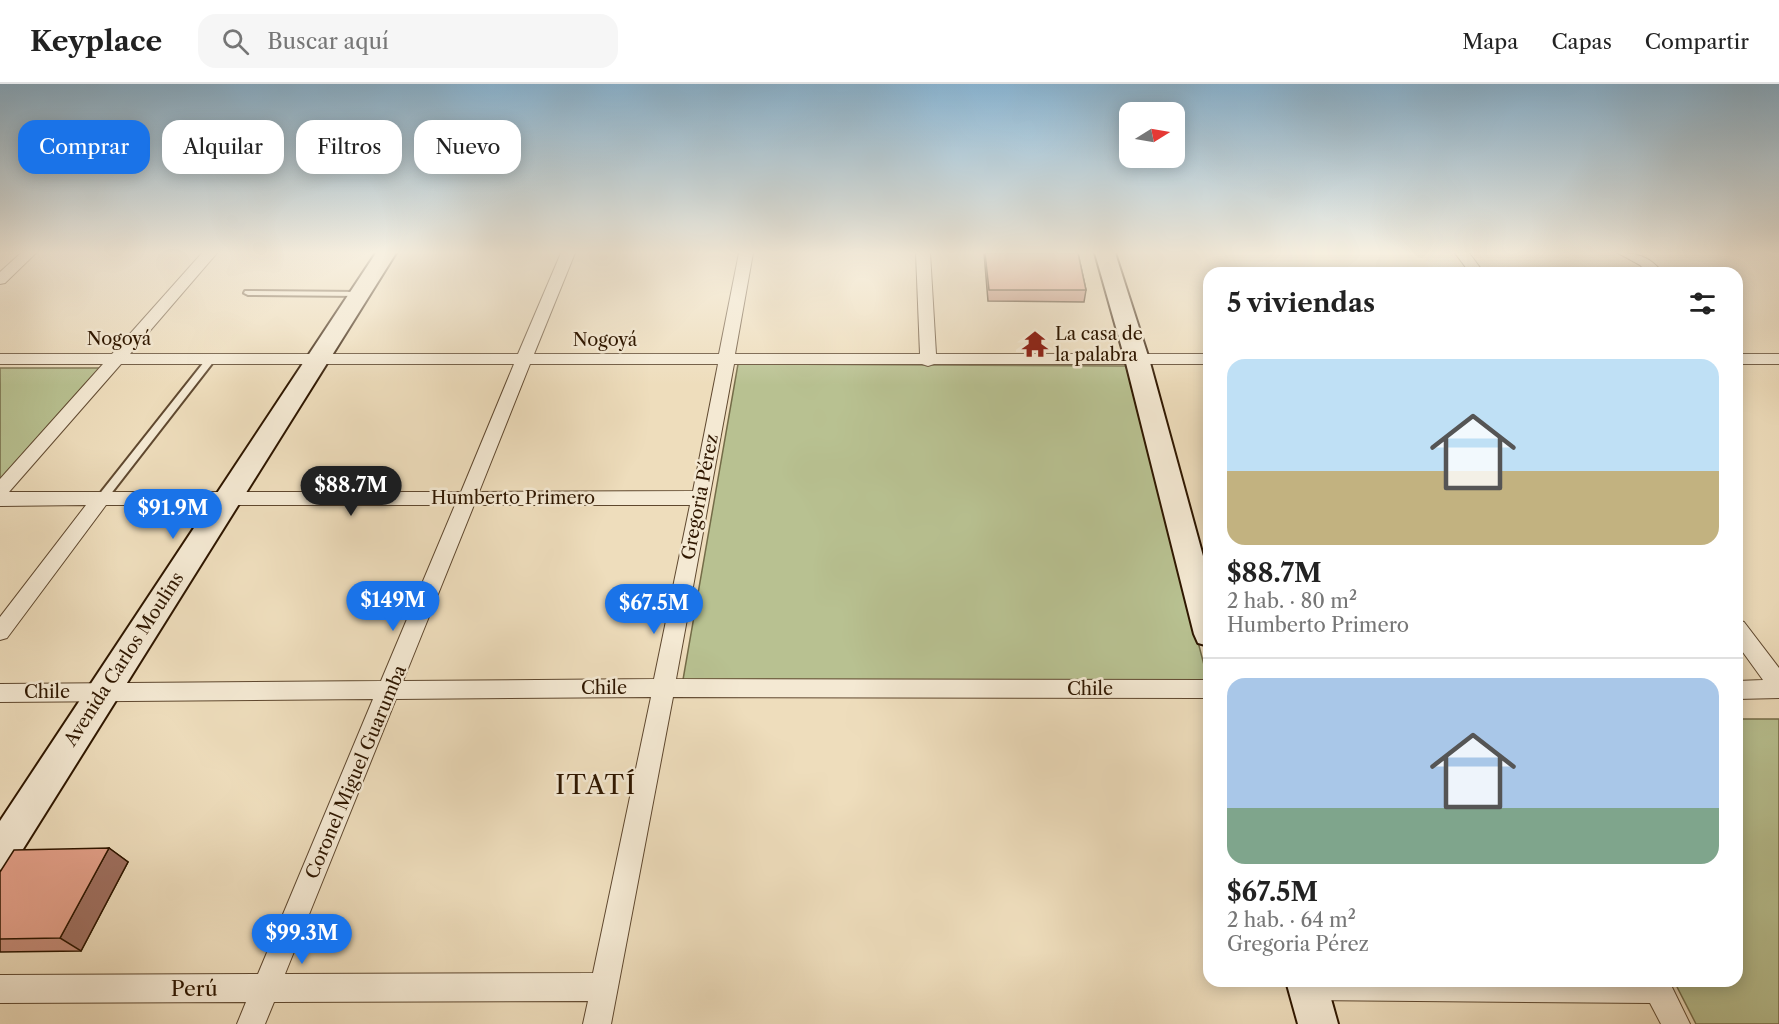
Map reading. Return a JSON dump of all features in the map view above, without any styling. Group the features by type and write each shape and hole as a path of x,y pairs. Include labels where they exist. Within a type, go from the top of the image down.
{"street":[{"path":"0,491 172,297"},
{"name":"Avenida Carlos Moulins","path":"0,853 226,498 358,297"},
{"name":"Coronel Miguel Guarumba","path":"251,1024 551,297"},
{"name":"Gregoria Pérez","path":"597,1024 701,498 738,297"},
{"path":"925,297 928,360"},
{"path":"1118,297 1137,359 1203,611"},
{"name":"Nogoyá","path":"0,358 1203,359"},
{"path":"1743,358 1779,359"},
{"path":"0,632 102,498"},
{"name":"Humberto Primero","path":"0,499 701,498"},
{"path":"1743,636 1779,687"},
{"path":"1743,690 1779,687"},
{"name":"Chile","path":"0,693 663,688 1203,689"},
{"name":"Perú","path":"0,989 604,987"},
{"path":"1307,987 1318,1024"},
{"path":"1657,987 1676,1024"}],"lane":[{"path":"102,498 212,359"}],"green space":[{"path":"738,364 1126,366 1203,661 1203,684 681,691"},
{"path":"0,368 104,368 0,486"},
{"path":"1743,719 1779,719 1779,1024 1696,1024 1677,987 1743,987"}],"building":[{"path":"109,848 60,938 0,939 0,872 14,850"}],"place":[{"name":"La casa de la palabra","path":"1035,344"}],"district":[{"name":"ITATÍ","path":"596,785"}]}
